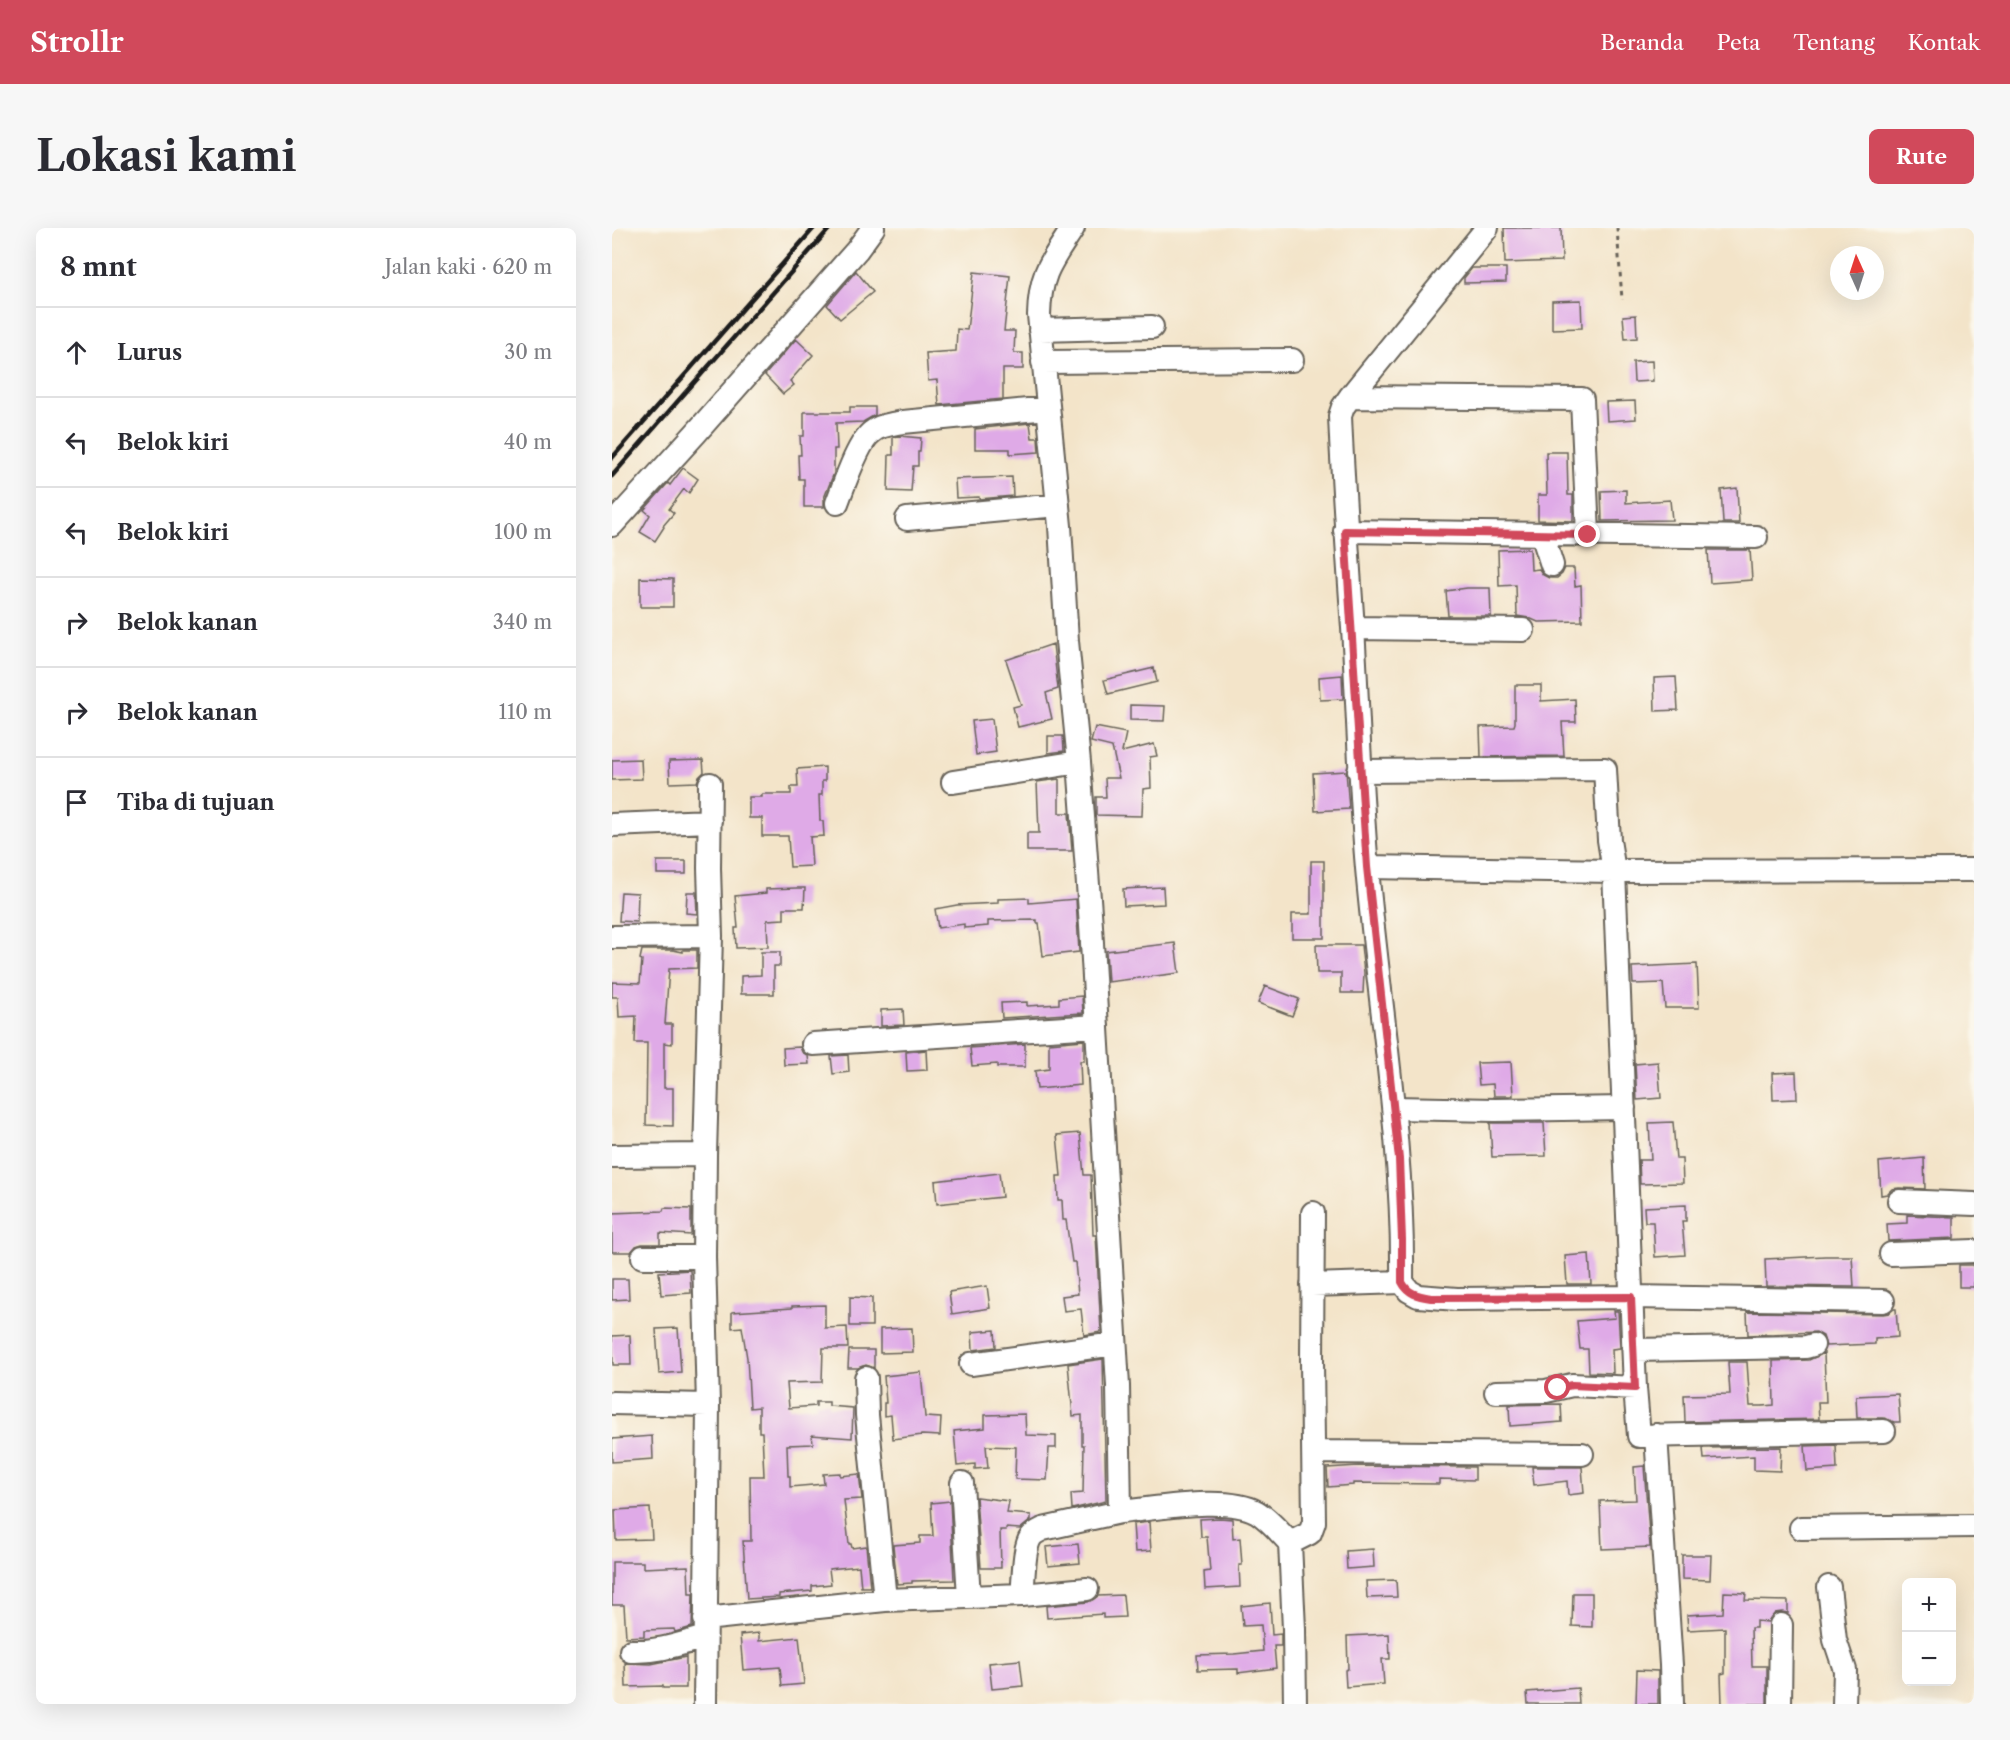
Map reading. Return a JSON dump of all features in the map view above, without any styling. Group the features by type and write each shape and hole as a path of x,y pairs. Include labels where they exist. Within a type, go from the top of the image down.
{"street":[{"path":"612,525 857,250 873,228"},
{"path":"1073,228 1047,267 1040,292 1040,330 1058,505 1097,1026 1118,1396 1120,1512"},
{"path":"1487,228 1350,397 1340,416 1359,771 1380,1001 1394,1108 1402,1240 1402,1282 1405,1288 1413,1294 1431,1298 1631,1297 1883,1301"},
{"path":"1040,330 1152,327"},
{"path":"1043,362 1292,360"},
{"path":"1350,397 1582,399 1588,535"},
{"path":"841,449 884,430 917,423 1048,408"},
{"path":"837,503 863,441 872,431 888,424 903,422 1048,408"},
{"path":"907,519 1058,505"},
{"path":"1345,531 1756,537"},
{"path":"1542,534 1552,565"},
{"path":"1353,628 1523,630"},
{"path":"953,782 1079,762"},
{"path":"1359,771 1605,769 1609,840 1614,871 1618,1016 1639,1436 1884,1431"},
{"path":"705,1704 708,1405 704,1257 711,936 710,784"},
{"path":"612,825 710,821"},
{"path":"1367,867 1614,871 1974,870"},
{"path":"612,937 711,936"},
{"path":"813,1044 1097,1026"},
{"path":"1394,1108 1495,1110 1624,1108"},
{"path":"612,1156 705,1155"},
{"path":"1899,1201 1974,1204"},
{"path":"1290,1543 1305,1538 1313,1529 1313,1213"},
{"path":"1891,1254 1974,1251"},
{"path":"643,1257 704,1257"},
{"path":"1312,1285 1402,1282"},
{"path":"971,1365 1115,1344"},
{"path":"1634,1350 1813,1346"},
{"path":"866,1378 867,1415 885,1600"},
{"path":"1496,1392 1546,1390 1572,1385 1635,1388"},
{"path":"612,1403 708,1405"},
{"path":"1656,1435 1672,1704"},
{"path":"1314,1452 1582,1454"},
{"path":"962,1483 969,1597"},
{"path":"1022,1595 1026,1552 1032,1536 1043,1528 1120,1512 1200,1505 1235,1504 1257,1512 1290,1543 1295,1704"},
{"path":"1801,1528 1974,1526"},
{"path":"1829,1587 1835,1640 1845,1670 1844,1704"},
{"path":"631,1651 649,1652 667,1649 705,1628 885,1600 1022,1595 1087,1589"},
{"path":"1780,1704 1781,1625"}],"path":[{"path":"1617,228 1622,300"}],"building":[{"path":"1504,228 1561,228 1562,261 1505,263"},
{"path":"1472,268 1506,268 1506,282 1464,283 1464,278"},
{"path":"856,271 873,292 840,319 827,305"},
{"path":"974,272 1010,276 1004,331 1015,331 1014,353 1023,353 1023,369 1003,369 1003,399 939,405 937,380 928,381 926,353 956,351 957,329 967,330"},
{"path":"1581,300 1582,328 1552,329 1552,301"},
{"path":"1636,315 1637,338 1625,339 1623,316"},
{"path":"796,339 813,355 790,381 794,385 783,394 765,375"},
{"path":"1652,361 1653,381 1634,382 1633,362"},
{"path":"1635,401 1636,419 1607,421 1606,402"},
{"path":"850,407 875,407 875,415 863,422 836,423 837,449 834,449 834,473 824,498 824,507 804,507 804,479 799,479 798,455 801,455 800,436 804,436 804,412 850,412"},
{"path":"1030,423 1032,438 1038,438 1039,452 1010,454 1010,449 975,449 975,429"},
{"path":"893,437 921,438 918,466 913,466 911,492 888,491 889,455 893,455"},
{"path":"1546,452 1567,452 1568,495 1573,495 1573,521 1538,520 1538,495 1547,495"},
{"path":"683,468 698,479 689,493 684,489 669,509 674,513 663,526 655,541 640,532 650,515 644,510 668,483 670,485"},
{"path":"1012,477 1013,496 979,499 979,497 956,498 955,479"},
{"path":"1737,488 1739,523 1723,523 1721,490"},
{"path":"1626,490 1626,503 1670,500 1672,520 1602,521 1601,491"},
{"path":"1530,549 1531,570 1539,569 1549,578 1557,578 1565,568 1574,568 1575,586 1581,585 1582,621 1538,622 1517,616 1516,585 1499,586 1498,550"},
{"path":"1708,550 1750,550 1752,580 1710,583"},
{"path":"640,578 673,579 673,607 640,607"},
{"path":"1490,588 1491,616 1448,616 1446,591"},
{"path":"1053,644 1058,689 1046,693 1052,719 1018,727 1013,707 1021,705 1006,660"},
{"path":"1154,668 1157,682 1108,694 1104,680"},
{"path":"1342,675 1343,699 1320,700 1319,677"},
{"path":"1676,677 1678,710 1655,711 1654,678"},
{"path":"1515,685 1541,685 1541,701 1575,699 1576,722 1562,722 1564,756 1481,757 1480,727 1514,726"},
{"path":"1130,705 1165,706 1164,721 1130,720"},
{"path":"992,719 996,752 976,755 972,721"},
{"path":"1095,727 1126,733 1122,752 1154,744 1157,756 1150,757 1151,788 1143,789 1142,816 1096,815 1096,797 1106,797 1105,778 1119,778 1112,747 1091,742"},
{"path":"1048,736 1063,736 1064,751 1048,753"},
{"path":"641,759 642,779 612,780 612,760"},
{"path":"703,760 704,772 697,782 670,783 669,761"},
{"path":"825,767 822,795 819,795 820,821 823,821 824,836 810,837 812,866 790,867 788,836 762,836 762,818 749,818 749,797 762,797 762,794 791,794 791,787 798,787 797,769"},
{"path":"1346,771 1349,809 1315,811 1313,773"},
{"path":"1059,779 1059,813 1069,813 1072,851 1027,851 1027,833 1039,833 1037,782"},
{"path":"657,861 686,861 686,874 657,874"},
{"path":"1311,861 1324,861 1324,938 1292,938 1292,914 1311,914"},
{"path":"1163,887 1164,904 1124,906 1123,889"},
{"path":"805,888 804,908 784,908 784,919 767,920 768,947 736,948 735,928 738,928 735,896 766,893 766,889"},
{"path":"621,892 638,893 637,922 619,921"},
{"path":"687,892 696,892 697,914 686,913"},
{"path":"1029,898 1029,903 1076,899 1079,952 1043,956 1037,920 988,921 988,926 964,928 964,924 938,928 935,909 957,905 998,903 998,899"},
{"path":"1175,943 1179,973 1108,982 1106,951"},
{"path":"1316,945 1361,945 1364,973 1363,993 1341,993 1341,973 1317,973"},
{"path":"642,950 683,952 683,950 697,950 697,968 669,969 665,1024 672,1024 672,1044 664,1043 664,1088 673,1088 673,1126 646,1125 647,1043 635,1043 636,1016 619,1017 618,997 612,997 612,982 640,983"},
{"path":"761,952 780,952 780,966 774,966 774,994 741,994 741,976 761,975"},
{"path":"1697,964 1699,1008 1665,1008 1663,983 1633,984 1632,967"},
{"path":"1265,986 1299,999 1292,1016 1258,1003"},
{"path":"1082,996 1083,1013 1002,1018 1001,1003 1027,1002 1027,1006 1059,1004 1059,998"},
{"path":"903,1009 904,1025 881,1026 881,1010"},
{"path":"1084,1040 1084,1061 1080,1061 1081,1085 1037,1089 1035,1071 1049,1069 1049,1043"},
{"path":"1025,1044 1025,1067 997,1067 997,1064 972,1066 970,1048"},
{"path":"800,1047 802,1052 808,1056 809,1064 784,1065 783,1048"},
{"path":"926,1050 927,1070 907,1071 906,1052"},
{"path":"848,1055 849,1072 833,1074 831,1056"},
{"path":"1511,1062 1513,1096 1494,1096 1493,1084 1479,1085 1477,1063"},
{"path":"1658,1062 1661,1098 1637,1100 1635,1064"},
{"path":"1796,1072 1797,1099 1773,1100 1772,1073"},
{"path":"1673,1122 1676,1159 1682,1159 1683,1183 1640,1184 1639,1160 1651,1160 1649,1123"},
{"path":"1490,1123 1544,1123 1546,1156 1492,1157"},
{"path":"1080,1133 1084,1175 1091,1175 1093,1235 1096,1235 1101,1332 1084,1335 1081,1309 1064,1311 1062,1296 1078,1294 1075,1262 1072,1262 1066,1220 1063,1220 1062,1200 1058,1200 1057,1176 1061,1176 1057,1135"},
{"path":"1924,1158 1925,1189 1899,1188 1881,1195 1879,1162"},
{"path":"999,1173 1002,1197 937,1204 935,1181"},
{"path":"1686,1205 1686,1221 1682,1221 1685,1255 1655,1257 1653,1222 1645,1222 1644,1207"},
{"path":"664,1208 691,1209 691,1235 660,1233 660,1244 642,1244 636,1246 631,1252 612,1252 612,1213 663,1211"},
{"path":"1907,1215 1954,1217 1954,1238 1888,1241 1887,1224 1907,1223"},
{"path":"1589,1254 1591,1284 1567,1284 1565,1256"},
{"path":"1852,1256 1854,1287 1766,1286 1765,1259"},
{"path":"1959,1265 1974,1265 1974,1287 1959,1287"},
{"path":"690,1270 691,1293 661,1295 659,1272"},
{"path":"612,1279 628,1279 629,1299 612,1300"},
{"path":"987,1286 990,1308 952,1314 949,1292"},
{"path":"850,1297 872,1298 872,1326 850,1326"},
{"path":"825,1305 825,1328 847,1327 848,1348 823,1348 822,1382 787,1383 789,1408 816,1406 816,1402 829,1402 829,1406 853,1408 852,1438 812,1435 813,1444 787,1445 788,1476 790,1476 790,1487 824,1484 823,1474 840,1473 840,1476 859,1474 862,1499 844,1500 849,1544 852,1548 866,1546 870,1587 861,1587 859,1566 829,1569 831,1584 812,1586 812,1591 779,1594 779,1597 747,1599 743,1541 751,1541 750,1476 764,1476 762,1432 759,1432 759,1407 750,1408 747,1358 742,1327 732,1328 732,1312"},
{"path":"1896,1309 1898,1337 1875,1339 1875,1344 1826,1346 1823,1336 1816,1332 1748,1335 1747,1312 1883,1314"},
{"path":"1614,1311 1618,1311 1620,1348 1612,1349 1613,1373 1589,1372 1588,1349 1580,1349 1577,1321 1615,1318"},
{"path":"678,1328 681,1372 659,1374 656,1329"},
{"path":"912,1328 913,1352 880,1353 880,1329"},
{"path":"995,1330 996,1347 973,1350 972,1332"},
{"path":"630,1335 631,1365 613,1365 612,1336"},
{"path":"849,1350 874,1350 874,1368 866,1365 848,1368"},
{"path":"1824,1353 1826,1402 1818,1402 1819,1419 1685,1422 1684,1395 1730,1394 1728,1362 1747,1362 1750,1406 1774,1405 1773,1361 1809,1360"},
{"path":"1103,1359 1106,1501 1072,1509 1071,1494 1083,1493 1084,1445 1082,1445 1082,1415 1073,1416 1068,1364"},
{"path":"921,1372 925,1417 941,1418 940,1436 922,1435 893,1439 891,1415 884,1416 884,1403 886,1403 884,1376"},
{"path":"1898,1394 1900,1422 1884,1418 1857,1418 1856,1396"},
{"path":"1561,1404 1562,1422 1510,1426 1509,1405"},
{"path":"1025,1414 1026,1435 1056,1436 1056,1448 1049,1448 1047,1480 1015,1479 1016,1447 986,1446 988,1468 975,1469 975,1464 957,1466 954,1431 985,1428 985,1415"},
{"path":"652,1436 653,1459 612,1462 612,1439"},
{"path":"1836,1445 1837,1469 1807,1471 1805,1446"},
{"path":"1781,1447 1780,1471 1754,1470 1754,1456 1704,1459 1703,1448"},
{"path":"1644,1466 1650,1547 1602,1549 1600,1501 1636,1500 1634,1467"},
{"path":"1475,1467 1475,1480 1439,1479 1439,1484 1353,1483 1353,1485 1328,1487 1327,1468"},
{"path":"1532,1467 1582,1467 1584,1493 1568,1495 1567,1481 1534,1485"},
{"path":"976,1497 1009,1501 1007,1513 1031,1515 1031,1520 1020,1529 1000,1530 1001,1568 981,1568"},
{"path":"950,1501 954,1580 912,1581 912,1583 897,1584 893,1545 920,1543 920,1536 933,1536 931,1503"},
{"path":"650,1508 652,1539 616,1540 615,1510"},
{"path":"1200,1519 1232,1519 1233,1539 1240,1538 1242,1565 1239,1565 1240,1587 1205,1589 1204,1572 1210,1571 1207,1537 1201,1537"},
{"path":"1149,1522 1151,1551 1135,1552 1133,1524"},
{"path":"1078,1544 1080,1563 1048,1566 1046,1547"},
{"path":"1373,1549 1374,1567 1347,1569 1346,1551"},
{"path":"1682,1555 1711,1555 1710,1580 1682,1579"},
{"path":"612,1562 643,1562 643,1568 688,1566 689,1594 693,1594 692,1627 675,1632 674,1629 644,1630 644,1636 626,1637 624,1605 612,1605"},
{"path":"1396,1580 1397,1597 1367,1598 1366,1581"},
{"path":"1724,1592 1746,1593 1745,1600 1788,1601 1788,1613 1775,1613 1768,1622 1756,1621 1756,1628 1751,1628 1752,1666 1767,1666 1767,1704 1722,1704 1721,1674 1725,1673 1725,1628 1688,1630 1687,1615 1723,1613"},
{"path":"1573,1593 1592,1593 1592,1627 1572,1626"},
{"path":"1123,1595 1125,1617 1103,1618 1103,1614 1047,1618 1046,1606 1088,1602 1098,1596"},
{"path":"1270,1603 1272,1635 1281,1634 1281,1646 1274,1646 1276,1668 1238,1673 1238,1669 1198,1670 1197,1655 1263,1651 1261,1625 1243,1626 1241,1606"},
{"path":"759,1633 759,1641 799,1637 804,1684 782,1686 780,1667 743,1670 740,1635"},
{"path":"1389,1634 1390,1659 1382,1659 1384,1684 1346,1687 1347,1636"},
{"path":"686,1657 686,1688 626,1687 625,1663 651,1664"},
{"path":"1020,1660 1023,1686 992,1689 989,1663"},
{"path":"1637,1670 1658,1671 1658,1704 1636,1704"},
{"path":"1578,1688 1579,1704 1528,1704 1527,1692"}],"railway":[{"path":"612,458 814,228"},
{"path":"612,476 830,228"}],"route":[{"path":"1558,1388 1572,1385 1635,1388 1631,1297 1431,1298 1413,1294 1405,1288 1402,1282 1399,1159 1367,867 1345,531 1588,535"}]}
